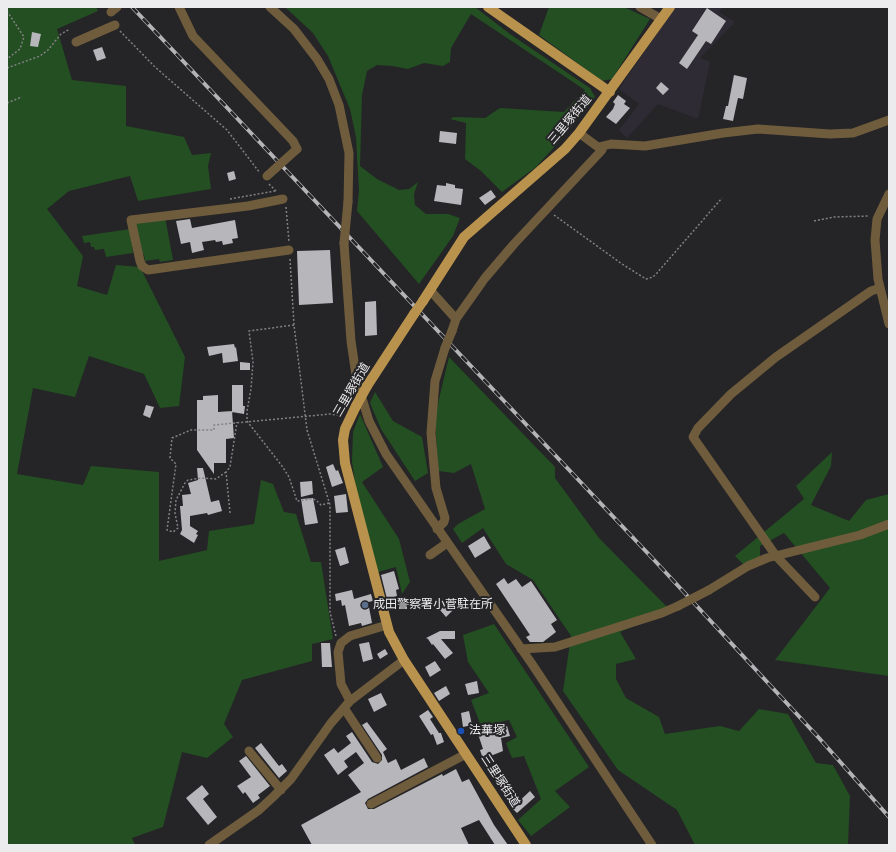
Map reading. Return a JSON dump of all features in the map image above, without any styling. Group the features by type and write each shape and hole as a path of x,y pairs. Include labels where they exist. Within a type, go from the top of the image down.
{"main road":[{"path":"488,7 610,92"},
{"name":"三里塚街道","path":"526,845 394,644 387,625 347,478 344,440 349,417 367,386 464,237 565,149 610,92 670,7"}],"street":[{"path":"179,7 193,36 293,141 297,149 266,178"},
{"path":"270,7 294,29 317,59 328,79 339,105 349,153 348,202 344,243 353,363 362,403 369,422 386,454 521,649 652,845"},
{"path":"640,7 661,19"},
{"path":"76,42 115,25"},
{"path":"599,148 611,144 645,146 723,133 758,129 830,134 852,133 889,120"},
{"path":"437,529 444,522 445,518 436,488 431,434 435,381 445,348 456,319 485,278 546,209 602,150 579,133"},
{"path":"889,194 878,216 875,240 880,288 889,324"},
{"path":"283,199 248,206 132,220 140,261 142,266 148,270 289,250"},
{"path":"816,597 776,556 694,441 693,436 694,432 731,394 776,357 871,291 880,288"},
{"path":"430,290 456,319"},
{"path":"521,649 555,647 662,613 709,590 748,566 776,556 860,535 889,524"},
{"path":"430,554 447,543"},
{"path":"350,701 341,684 338,652 341,643 350,636 387,625"},
{"path":"209,845 259,810 281,790 350,701 404,660"},
{"path":"344,708 378,758"},
{"path":"249,751 281,790"},
{"path":"371,804 466,754"}],"path":[{"path":"7,11 24,37 20,49 7,59"},
{"path":"115,25 155,67 227,130 283,199 285,204 294,325 305,417 307,430 329,503 330,612 333,629 341,643"},
{"path":"7,68 40,56 48,50 61,34 70,29"},
{"path":"7,103 22,97"},
{"path":"228,199 275,191"},
{"path":"546,209 622,264 646,279 653,277 657,273 722,198"},
{"path":"814,221 834,217 878,216"},
{"path":"294,325 249,331 253,362 247,421 289,477 297,501 312,499 316,500 321,505 329,503"},
{"path":"238,422 230,467 216,479 202,478 188,480 185,483 176,500 175,513 178,528 173,532 167,530 176,464 170,458 172,438 191,430 214,430 214,424 330,414 349,417"},
{"path":"226,472 230,514"}],"shaded area":[{"path":"675,7 723,7 719,12 735,22 700,58 710,62 698,119 658,104 627,138 619,130 639,104 619,89"}],"green space":[{"path":"7,7 96,7 98,11 57,29 72,80 126,86 126,126 184,137 192,155 211,153 208,166 211,189 138,201 130,176 69,191 47,209 83,256 77,286 107,295 116,265 140,267 185,357 179,406 160,408 144,374 89,356 75,397 33,388 17,474 83,485 91,466 159,472 159,561 207,550 209,531 254,524 261,480 273,484 284,512 296,514 311,562 321,562 333,639 312,644 312,661 242,680 224,724 233,737 207,758 182,752 163,827 132,838 135,845 7,845"},
{"path":"285,7 475,7 510,34 590,88 595,97 557,144 536,167 502,192 481,171 465,159 466,123 450,119 454,117 485,118 500,108 564,112 585,90 471,14 451,48 450,62 443,66 424,63 408,69 377,65 367,71 362,95 360,166 377,179 399,190 409,189 418,182 414,194 415,205 426,214 448,214 460,218 453,236 419,284 357,211 359,190 356,137 350,109 328,56 313,33"},
{"path":"549,7 624,7 650,19 612,79 602,81 539,35"},
{"path":"165,217 173,260 160,262 159,259 145,261 144,254 141,255 135,222"},
{"path":"130,229 133,253 106,257 104,249 95,250 94,247 91,247 90,242 84,243 82,236"},
{"path":"449,357 555,467 555,478 599,538 671,611 620,632 636,659 616,664 616,679 626,698 659,717 665,734 720,726 739,731 759,709 788,714 816,763 833,765 850,796 848,845 695,845 677,810 618,770 563,691 571,636 533,580 506,564 483,528 462,543 453,529 458,524 485,509 471,464 454,473 438,471 435,416"},
{"path":"375,392 393,421 422,437 428,473 415,481 381,429 370,403"},
{"path":"360,414 383,467 362,482 399,539 410,582 402,594 396,567 378,572 355,483 352,461 353,432"},
{"path":"832,452 831,466 811,505 849,521 866,500 889,494 889,676 775,660 830,588 784,533 760,546 760,556 747,568 735,556 804,499 796,486"},
{"path":"494,624 589,767 555,791 570,807 531,836 518,820 541,799 524,756 512,758 506,743 517,737 509,720 481,726 471,700 489,693 468,662 463,635"}],"building":[{"path":"707,8 726,21 711,44 706,41 687,69 679,63 698,35 692,31"},
{"path":"32,32 41,34 38,47 30,46"},
{"path":"102,47 106,58 97,61 93,50"},
{"path":"734,75 747,78 743,99 738,98 733,121 723,119 726,106 728,106"},
{"path":"661,82 669,89 663,95 656,88"},
{"path":"618,95 626,101 624,104 630,108 616,124 606,117 613,109 615,104 613,102"},
{"path":"440,131 457,133 456,144 439,142"},
{"path":"234,171 236,179 229,181 227,173"},
{"path":"446,183 455,185 455,188 463,189 461,205 434,201 437,185 446,186"},
{"path":"491,190 496,197 485,205 479,198"},
{"path":"190,219 192,228 235,220 238,238 232,239 233,243 223,245 222,241 216,242 215,240 202,242 204,250 192,253 190,242 181,244 176,221"},
{"path":"330,250 333,303 299,305 297,251"},
{"path":"376,301 377,335 365,336 365,302"},
{"path":"234,344 235,348 236,347 238,361 223,363 222,353 209,356 207,347"},
{"path":"240,362 250,363 250,370 240,370"},
{"path":"232,385 243,385 243,406 245,406 244,414 232,412"},
{"path":"218,395 218,412 232,411 234,438 226,439 226,463 214,463 214,474 197,450 197,400 203,400 203,396"},
{"path":"146,405 154,407 150,418 143,415"},
{"path":"333,464 336,471 338,470 343,483 332,487 326,467"},
{"path":"197,468 203,468 211,502 219,500 222,511 208,515 207,513 190,516 190,526 198,531 196,534 198,535 194,543 180,534 182,530 180,506 183,506 182,495 191,494 188,483 198,480"},
{"path":"312,481 313,494 301,497 300,482"},
{"path":"346,494 348,512 336,513 334,496"},
{"path":"313,498 318,523 305,525 301,499"},
{"path":"484,536 491,548 475,558 468,546"},
{"path":"345,547 349,563 340,566 335,550"},
{"path":"394,571 399,589 396,590 397,596 387,599 381,575"},
{"path":"504,578 508,584 516,579 522,587 531,581 557,620 551,624 556,632 543,642 530,642 526,637 530,635 496,584"},
{"path":"352,590 354,599 371,594 373,601 368,602 372,623 362,626 361,623 349,626 345,605 342,606 341,600 336,601 335,594"},
{"path":"451,598 458,605 446,617 440,610"},
{"path":"440,631 455,631 455,639 441,639 453,653 445,659 426,638"},
{"path":"369,642 373,659 363,662 359,644"},
{"path":"321,643 330,643 332,667 322,667"},
{"path":"385,649 388,654 380,659 377,654"},
{"path":"435,661 441,670 430,677 425,667"},
{"path":"477,681 479,693 468,695 465,684"},
{"path":"446,686 450,694 439,701 434,693"},
{"path":"381,693 387,705 374,712 368,699"},
{"path":"428,710 433,717 430,719 439,733 441,733 444,742 437,745 433,734 431,735 419,716"},
{"path":"469,711 472,725 463,727 461,713"},
{"path":"367,722 387,749 383,752 388,763 396,759 401,770 424,758 428,767 368,799 365,803 368,809 374,809 442,774 443,776 456,769 462,782 469,779 494,825 508,845 495,845 479,820 461,828 469,845 312,845 301,825 361,792 348,775 364,763 356,752 344,761 348,767 338,775 324,755 334,748 338,753 351,743 346,736 352,732 372,762 378,764 382,760 382,755 362,725"},
{"path":"507,726 510,736 501,738 503,751 483,759 480,750 483,749 478,734"},
{"path":"261,743 279,766 282,764 287,771 279,778 255,748"},
{"path":"246,756 270,786 258,795 260,798 253,803 245,792 243,794 237,786 251,777 239,761"},
{"path":"202,785 209,794 203,799 217,817 208,825 186,798"},
{"path":"530,791 535,797 517,813 512,808"}],"railway":[{"path":"132,7 656,562 819,738 889,817"}],"place":[{"name":"成田警察署小菅駐在所","path":"365,605"},
{"name":"法華塚","path":"461,731"}]}
